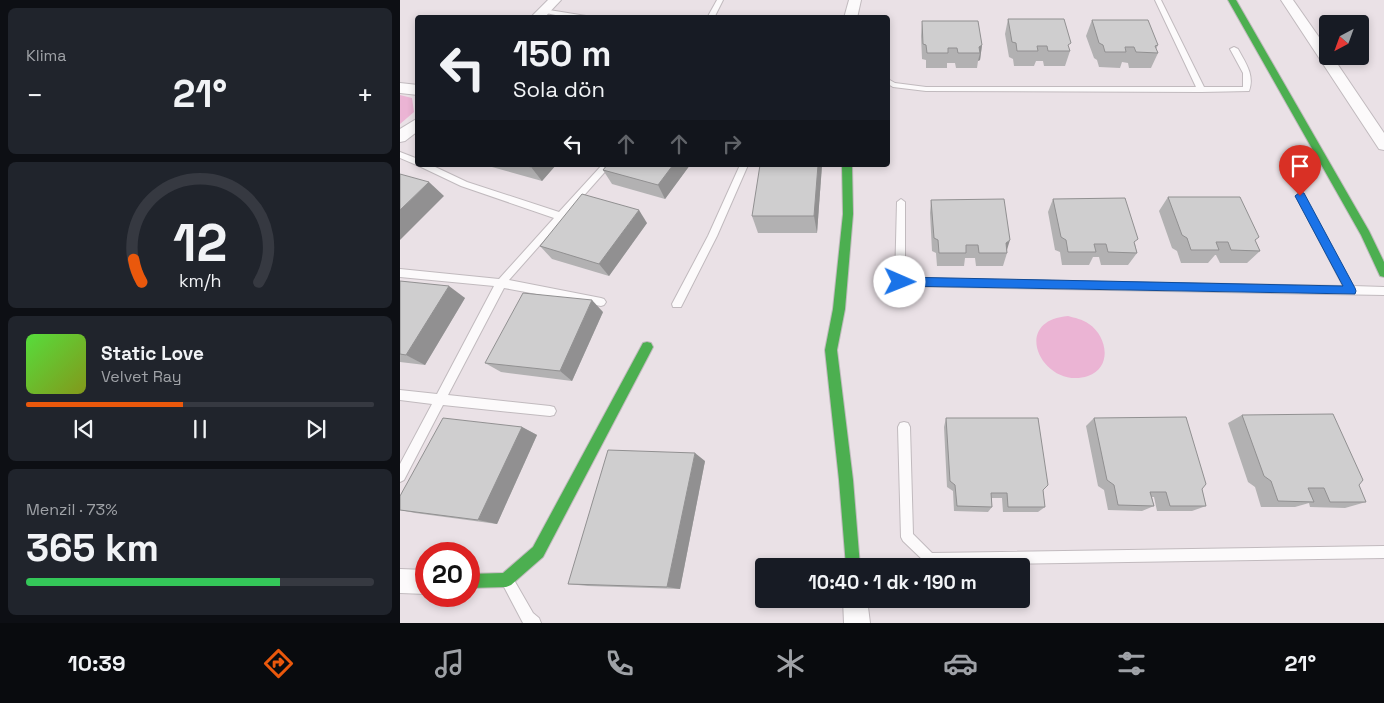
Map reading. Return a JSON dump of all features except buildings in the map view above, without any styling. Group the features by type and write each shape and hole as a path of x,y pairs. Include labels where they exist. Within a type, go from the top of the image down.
{"street":[{"path":"539,14 555,0"},
{"path":"851,15 855,0"},
{"path":"1232,0 1356,218 1384,273"},
{"path":"1287,0 1384,145"},
{"path":"400,88 415,90"},
{"path":"400,137 415,125"},
{"path":"847,167 848,214 839,309 831,350 846,480 851,558"},
{"path":"480,581 506,580 538,552 647,346"},
{"path":"400,582 415,582"},
{"path":"856,608 857,623"}],"lane":[{"path":"712,15 720,0"},
{"path":"1158,0 1201,90"},
{"path":"890,83 893,85 926,89 1246,89 1249,82 1248,77 1234,49"},
{"path":"400,156 415,161"},
{"path":"427,167 464,184 560,216"},
{"path":"400,476 501,283 605,167"},
{"path":"677,304 717,230 743,167"},
{"path":"1300,196 1351,291"},
{"path":"901,202 900,282 1384,291"},
{"path":"400,273 501,283 601,302"},
{"path":"400,395 550,412"},
{"path":"904,427 907,537 930,559 1384,552"},
{"path":"506,580 528,618 534,623"}],"shaded area":[{"path":"400,95 412,98 414,112 400,124"},
{"path":"1068,316 1089,324 1095,329 1103,343 1105,351 1101,366 1096,372 1088,376 1072,378 1058,374 1047,365 1039,354 1036,341 1040,330 1050,321"}],"traffic: fast":[{"path":"1232,0 1365,234 1384,273"},
{"path":"847,167 848,214 839,309 831,350 846,480 852,558"},
{"path":"480,581 506,580 538,552 647,347"}],"route":[{"path":"900,282 1351,291 1300,196"}]}
